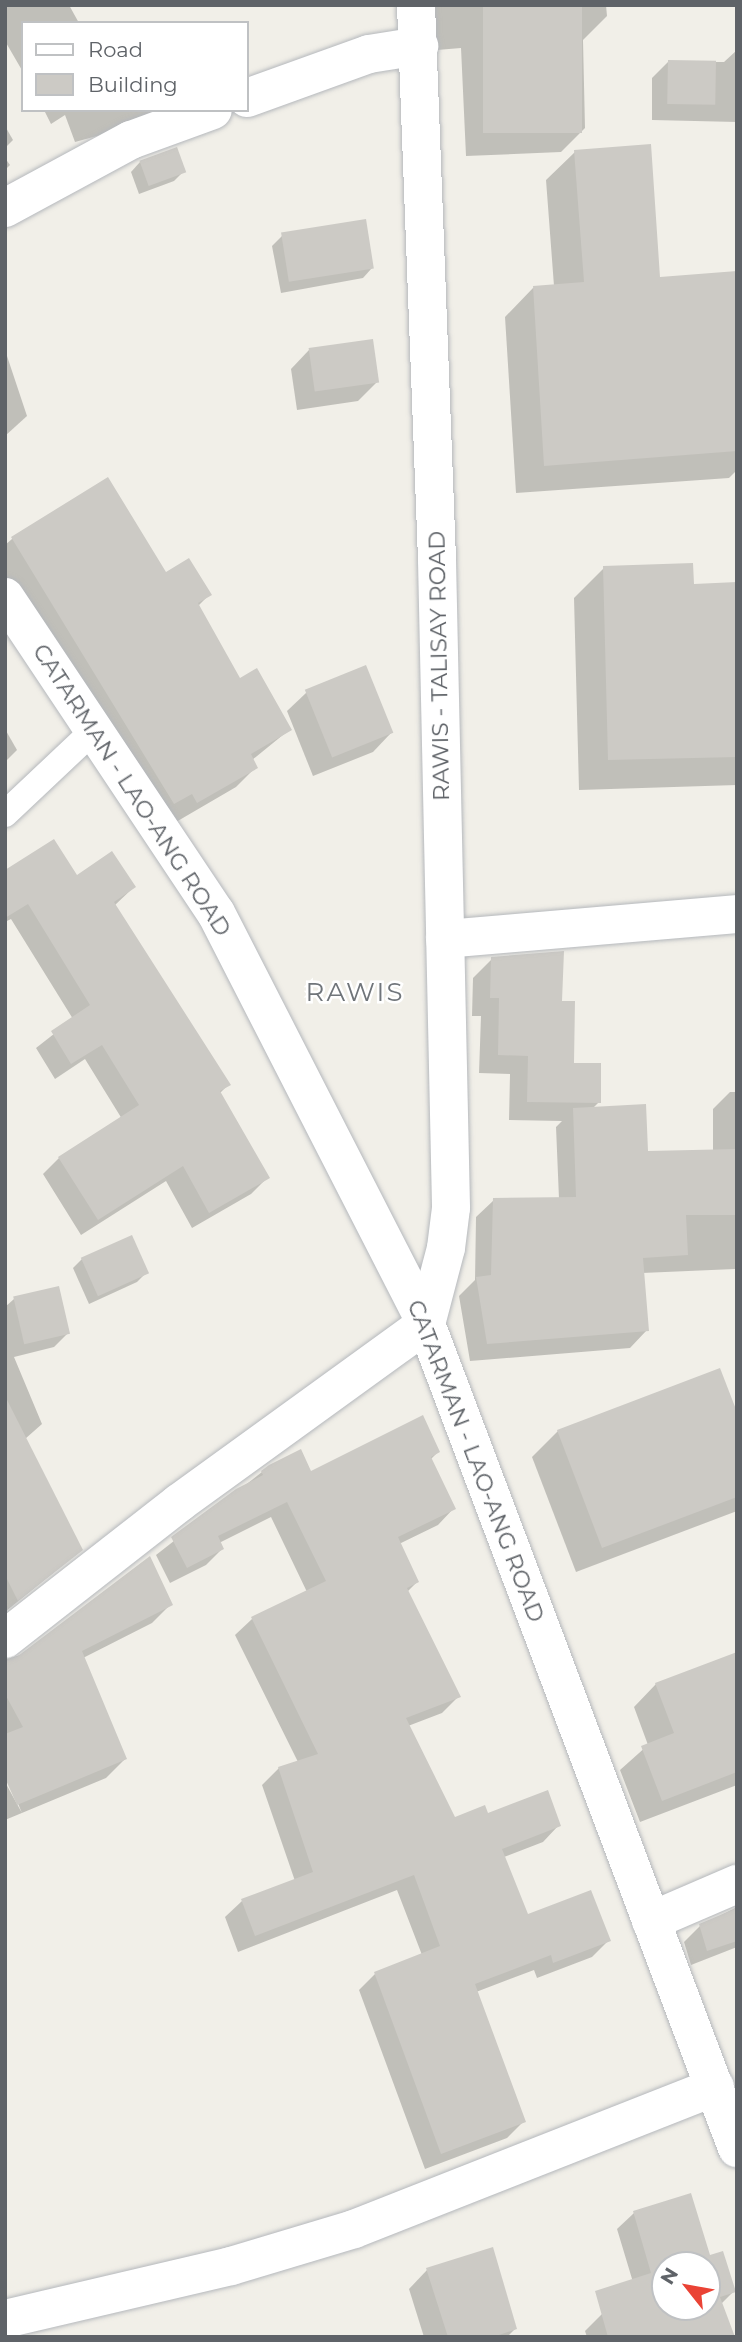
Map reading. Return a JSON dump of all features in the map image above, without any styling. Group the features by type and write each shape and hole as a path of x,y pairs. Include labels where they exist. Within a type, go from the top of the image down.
{"street":[{"name":"RAWIS - TALISAY ROAD","path":"416,5 445,939 450,1209 446,1248 426,1324"},
{"path":"248,98 369,54 419,46"},
{"path":"5,208 131,140 207,112"},
{"name":"CATARMAN - LAO-ANG ROAD","path":"5,597 216,913 426,1324 737,2148"},
{"path":"445,939 737,914"},
{"path":"5,1639 179,1503 426,1324"},
{"path":"651,1921 737,1884"},
{"path":"5,2319 231,2266 354,2229 715,2087"}],"lane":[{"path":"5,814 94,730"}],"building":[{"path":"483,5 582,5 582,133 483,133"},
{"path":"668,60 716,61 715,105 667,104"},
{"path":"651,144 660,277 737,271 737,451 544,466 533,286 584,282 574,150"},
{"path":"177,147 186,172 149,186 139,161"},
{"path":"366,219 374,268 289,282 281,232"},
{"path":"373,339 379,383 315,392 309,348"},
{"path":"108,477 166,572 189,558 212,595 198,603 240,678 257,668 292,730 251,754 258,768 197,803 192,794 174,804 11,537"},
{"path":"693,563 694,584 737,582 737,757 608,760 603,566"},
{"path":"366,665 393,733 332,757 305,690"},
{"path":"54,839 77,875 112,851 136,887 114,902 231,1085 220,1091 270,1178 209,1213 183,1166 98,1220 58,1157 139,1105 102,1045 71,1064 51,1031 90,1005 28,904 5,918 5,870"},
{"path":"564,951 562,1001 575,1001 574,1063 601,1063 601,1103 527,1102 528,1056 498,1055 499,998 490,998 491,957"},
{"path":"646,1104 648,1151 737,1149 737,1215 686,1215 688,1255 643,1258 649,1331 487,1344 476,1277 491,1275 493,1198 576,1197 573,1108"},
{"path":"132,1235 149,1273 98,1296 81,1258"},
{"path":"59,1286 70,1334 24,1344 13,1297"},
{"path":"720,1368 737,1412 737,1497 602,1548 557,1430"},
{"path":"5,1396 83,1550 18,1601 5,1575"},
{"path":"423,1415 440,1452 431,1457 456,1509 398,1537 419,1582 407,1588 461,1697 406,1718 455,1817 485,1805 488,1813 548,1790 561,1826 502,1849 528,1914 591,1890 611,1941 553,1963 551,1955 475,1984 526,2122 441,2154 374,1972 440,1946 414,1875 255,1936 241,1899 313,1872 278,1767 318,1754 251,1617 326,1581 287,1502 218,1536 224,1549 187,1568 171,1537 236,1489 263,1475 261,1471 269,1465 301,1449 311,1471"},
{"path":"150,1556 173,1605 82,1651 127,1759 17,1805 5,1778 5,1734 23,1727 5,1694 5,1660 18,1656"},
{"path":"737,1652 737,1772 662,1801 641,1746 674,1733 655,1683"},
{"path":"737,1908 737,1941 707,1951 699,1924"},
{"path":"691,2193 709,2251 651,2251 651,2273 633,2211"},
{"path":"493,2247 517,2329 493,2337 448,2337 426,2268"},
{"path":"723,2251 736,2292 721,2297 721,2252"},
{"path":"651,2273 651,2321 721,2321 721,2300 735,2337 608,2337 595,2291"}],"district":[{"name":"RAWIS","path":"355,993"}]}
